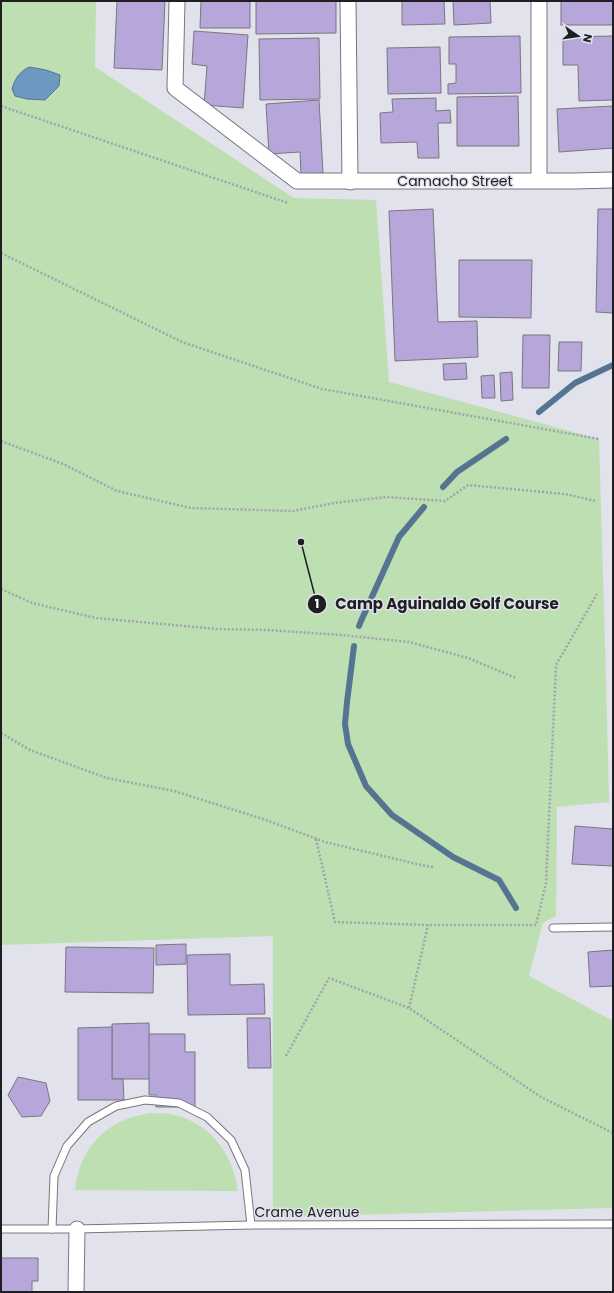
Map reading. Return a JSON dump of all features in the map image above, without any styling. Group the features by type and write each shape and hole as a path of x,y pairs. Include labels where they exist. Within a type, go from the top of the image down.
{"street":[{"name":"Camacho Street","path":"177,1 175,88 297,181 613,180"},
{"path":"348,1 350,182"},
{"path":"539,1 539,180"},
{"path":"76,1292 77,1229"}],"lane":[{"path":"553,928 613,927"},
{"path":"52,1229 54,1176 67,1146 88,1122 116,1106 145,1100 178,1103 207,1117 231,1140 245,1170 251,1225"},
{"name":"Crame Avenue","path":"1,1229 77,1229 251,1225 613,1224"}],"path":[{"path":"1,106 288,203"},
{"path":"1,253 182,342 322,389 598,439"},
{"path":"1,441 63,464 117,492 191,508 293,511 334,503 386,497 445,501 468,484 565,494 596,501"},
{"path":"1,589 32,602 96,618 174,626 342,635 409,642 468,658 516,678"},
{"path":"316,839 335,922 428,926 536,925 546,883 556,665 597,594"},
{"path":"1,733 30,750 107,778 174,791 266,820 325,842 433,867"},
{"path":"409,1008 428,926"},
{"path":"286,1056 329,978 409,1008 541,1097 613,1133"}],"green space":[{"path":"1,1 96,1 95,67 294,198 376,200 389,382 599,439 609,802 557,807 556,916 543,923 529,976 613,1021 613,1208 273,1217 273,936 1,945"},
{"path":"151,1113 170,1114 184,1118 207,1131 225,1152 231,1164 238,1191 75,1190 77,1177 86,1154 101,1135 110,1127 121,1121 135,1116"}],"water":[{"path":"29,67 46,70 60,75 59,86 45,100 27,99 15,96 12,89 15,82 18,76"}],"building":[{"path":"117,1 165,1 162,70 114,68"},
{"path":"201,1 250,1 250,28 200,28"},
{"path":"256,1 336,1 336,33 256,34"},
{"path":"402,1 444,1 445,24 402,25"},
{"path":"453,1 490,1 491,23 454,25"},
{"path":"561,1 613,1 613,25 561,25"},
{"path":"194,31 248,35 243,108 204,105 207,66 192,64"},
{"path":"520,36 521,93 448,94 448,84 456,83 456,64 449,64 449,37"},
{"path":"613,36 613,100 579,101 578,65 563,65 563,37"},
{"path":"319,38 320,99 260,100 259,39"},
{"path":"440,47 441,93 388,94 387,48"},
{"path":"518,96 519,146 457,146 457,97"},
{"path":"436,98 436,111 450,110 451,123 438,123 439,158 418,158 417,142 381,143 380,113 393,112 392,99"},
{"path":"319,100 323,173 301,174 300,152 269,154 266,104"},
{"path":"613,106 613,148 559,152 557,109"},
{"path":"433,209 438,322 477,321 478,357 395,361 389,211"},
{"path":"598,209 613,209 613,313 596,312"},
{"path":"459,260 532,260 531,318 459,317"},
{"path":"523,335 550,335 549,388 522,388"},
{"path":"559,342 582,342 581,371 558,371"},
{"path":"466,363 467,379 444,380 443,364"},
{"path":"512,372 513,400 501,401 500,373"},
{"path":"494,375 495,398 482,398 481,376"},
{"path":"575,826 613,829 613,866 572,864"},
{"path":"186,944 186,964 156,965 156,945"},
{"path":"66,947 154,948 153,993 65,992"},
{"path":"613,950 613,986 590,987 588,952"},
{"path":"230,954 230,985 264,984 265,1014 188,1015 187,955"},
{"path":"247,1018 270,1018 271,1068 248,1068"},
{"path":"149,1023 150,1079 112,1079 112,1024"},
{"path":"112,1027 112,1079 123,1079 124,1100 78,1100 78,1028"},
{"path":"149,1034 185,1034 185,1052 195,1052 195,1107 156,1107 156,1095 149,1095"},
{"path":"18,1077 46,1083 50,1101 41,1116 22,1117 8,1095"},
{"path":"1,1258 38,1258 38,1281 32,1281 32,1292 1,1292"}],"waterway":[{"path":"539,412 575,383 613,365"},
{"path":"443,487 457,472 506,439"},
{"path":"359,626 399,537 424,507"},
{"path":"354,646 345,724 348,744 366,786 392,815 453,857 499,880 516,908"}],"place":[{"name":"Camp Aguinaldo Golf Course","path":"301,542"}]}
